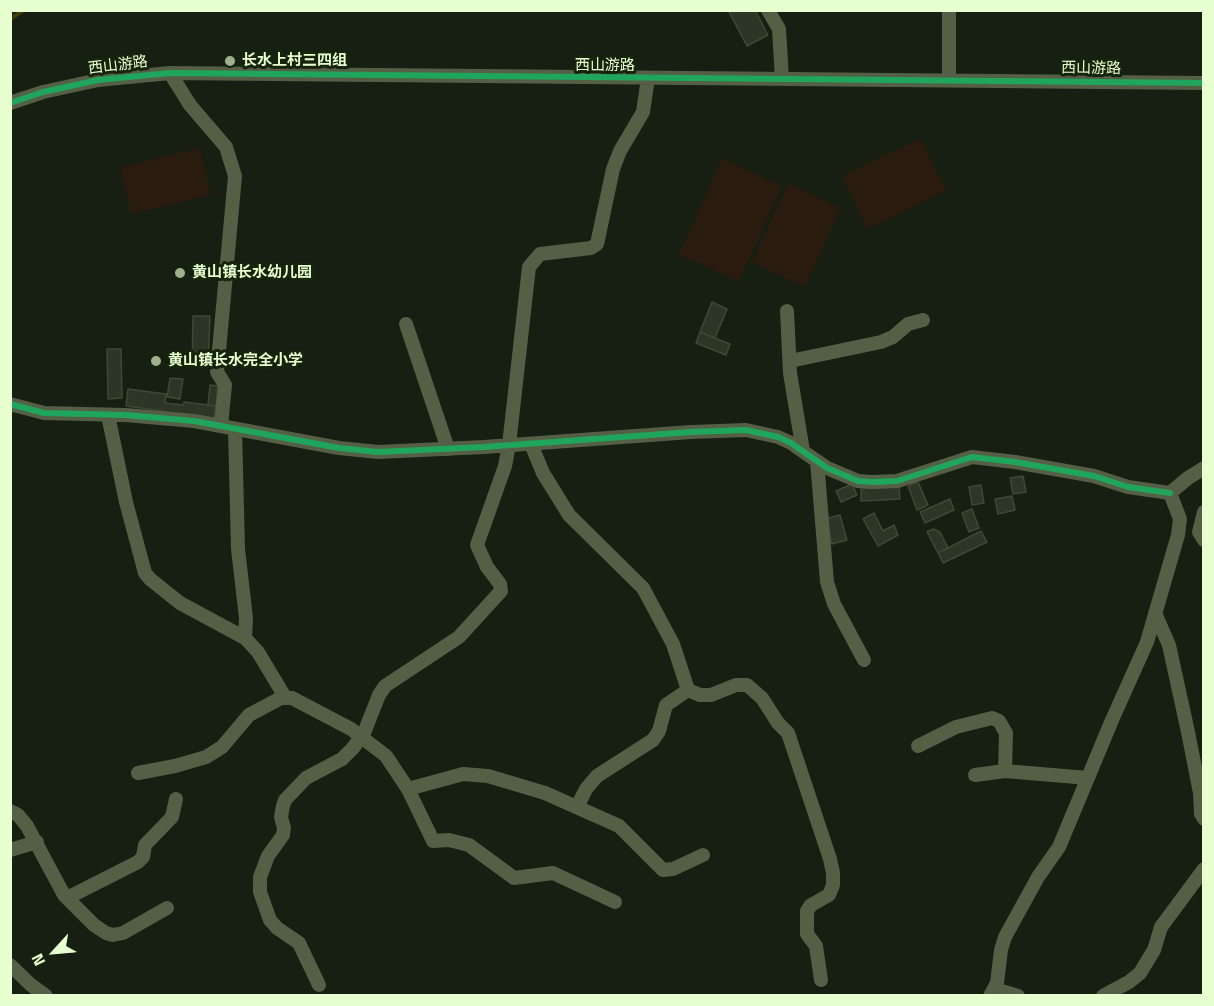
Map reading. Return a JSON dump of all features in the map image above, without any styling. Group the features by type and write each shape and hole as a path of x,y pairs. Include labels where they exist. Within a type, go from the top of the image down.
{"street":[{"path":"768,10 779,29 782,79"},
{"path":"949,10 949,80"},
{"path":"170,73 190,105 226,147 235,176 217,372 225,385 221,426"},
{"name":"西山游路","path":"10,103 43,92 98,80 170,73 1203,83"},
{"path":"319,985 299,943 277,928 270,920 260,892 260,877 267,855 283,835 281,817 285,800 309,776 342,759 361,736 385,686 459,637 501,591 500,584 487,567 477,544 505,466 509,445 529,267 540,254 591,248 597,244 613,169 620,151 643,112 648,78"},
{"path":"787,311 790,373 802,451"},
{"path":"790,362 881,342 893,337 908,324 923,320"},
{"path":"406,324 448,449"},
{"path":"10,404 44,413 159,417 358,451 378,452 531,444 736,429 778,437 848,477 872,482 897,481 972,457 1094,476 1128,487 1170,493 1203,468"},
{"path":"108,415 126,502 145,573 150,579 180,603 245,638 258,652 285,697 309,706 361,736 386,756 408,789 433,841 449,840 469,845 514,878 553,873 615,902"},
{"path":"235,429 238,549 246,618 245,638"},
{"path":"531,444 543,473 569,515 635,578 649,597 675,651 688,690 700,695 711,695 736,685 747,685 762,698 778,723 788,733 833,873 833,885 829,896 811,905 807,911 807,934 816,946 821,980"},
{"path":"817,460 827,582 834,604 864,660"},
{"path":"1018,996 993,992 1005,938 1038,877 1059,847 1147,642 1178,535 1180,519 1170,493"},
{"path":"1203,512 1199,532 1203,540"},
{"path":"1155,613 1169,645 1200,793 1203,819"},
{"path":"577,807 586,789 597,776 653,740 659,731 666,705 688,690"},
{"path":"138,773 206,757 222,747 249,715 285,697"},
{"path":"918,746 956,727 992,718 999,721 1006,733 1005,771"},
{"path":"975,775 1005,771 1088,778"},
{"path":"408,789 463,774 488,776 544,793 619,826 663,870 674,869 703,855"},
{"path":"67,898 138,862 143,857 145,845 172,817 177,798"},
{"path":"10,811 18,815 37,842 67,898 94,925 112,935 123,933 167,908"},
{"path":"10,850 37,842"},
{"path":"1103,996 1129,982 1140,973 1154,950 1161,927 1203,869"},
{"path":"10,965 45,996"}],"shaded area":[{"path":"921,138 946,191 867,229 842,176"},
{"path":"200,148 211,195 131,214 120,167"},
{"path":"722,158 782,186 739,282 679,254"},
{"path":"788,183 841,208 805,287 752,263"}],"building":[{"path":"728,10 755,10 768,35 747,46"},
{"path":"712,302 727,309 715,338 700,332"},
{"path":"193,316 210,316 208,367 192,366"},
{"path":"700,332 730,344 726,355 696,343"},
{"path":"107,349 121,349 122,398 108,399"},
{"path":"170,378 183,379 180,399 167,397"},
{"path":"210,385 218,386 216,406 208,405"},
{"path":"128,389 166,394 165,403 183,405 184,402 216,406 214,418 126,406"},
{"path":"1023,476 1026,492 1013,494 1010,478"},
{"path":"918,482 928,505 917,510 908,486"},
{"path":"852,484 857,495 841,502 836,491"},
{"path":"981,485 984,503 972,505 969,487"},
{"path":"899,487 900,499 861,501 861,488"},
{"path":"1012,496 1015,510 998,514 995,499"},
{"path":"950,499 954,510 925,523 920,512"},
{"path":"972,509 979,528 969,532 962,513"},
{"path":"874,513 883,531 894,525 898,535 878,546 863,519"},
{"path":"840,515 847,540 832,544 825,519"},
{"path":"933,529 940,532 948,548 938,553 927,532"},
{"path":"981,531 987,542 943,563 938,553"}],"waterway":[{"path":"10,19 24,10"}],"cycle path":[{"path":"10,103 43,92 98,80 170,73 1204,83"},
{"path":"10,404 44,413 125,415 194,421 339,448 378,452 746,430 778,437 791,443 827,468 858,481 897,481 972,457 1094,476 1128,487 1170,493"}],"place":[{"name":"长水上村三四组","path":"230,61"},
{"name":"黄山镇长水幼儿园","path":"180,273"},
{"name":"黄山镇长水完全小学","path":"156,361"}]}
